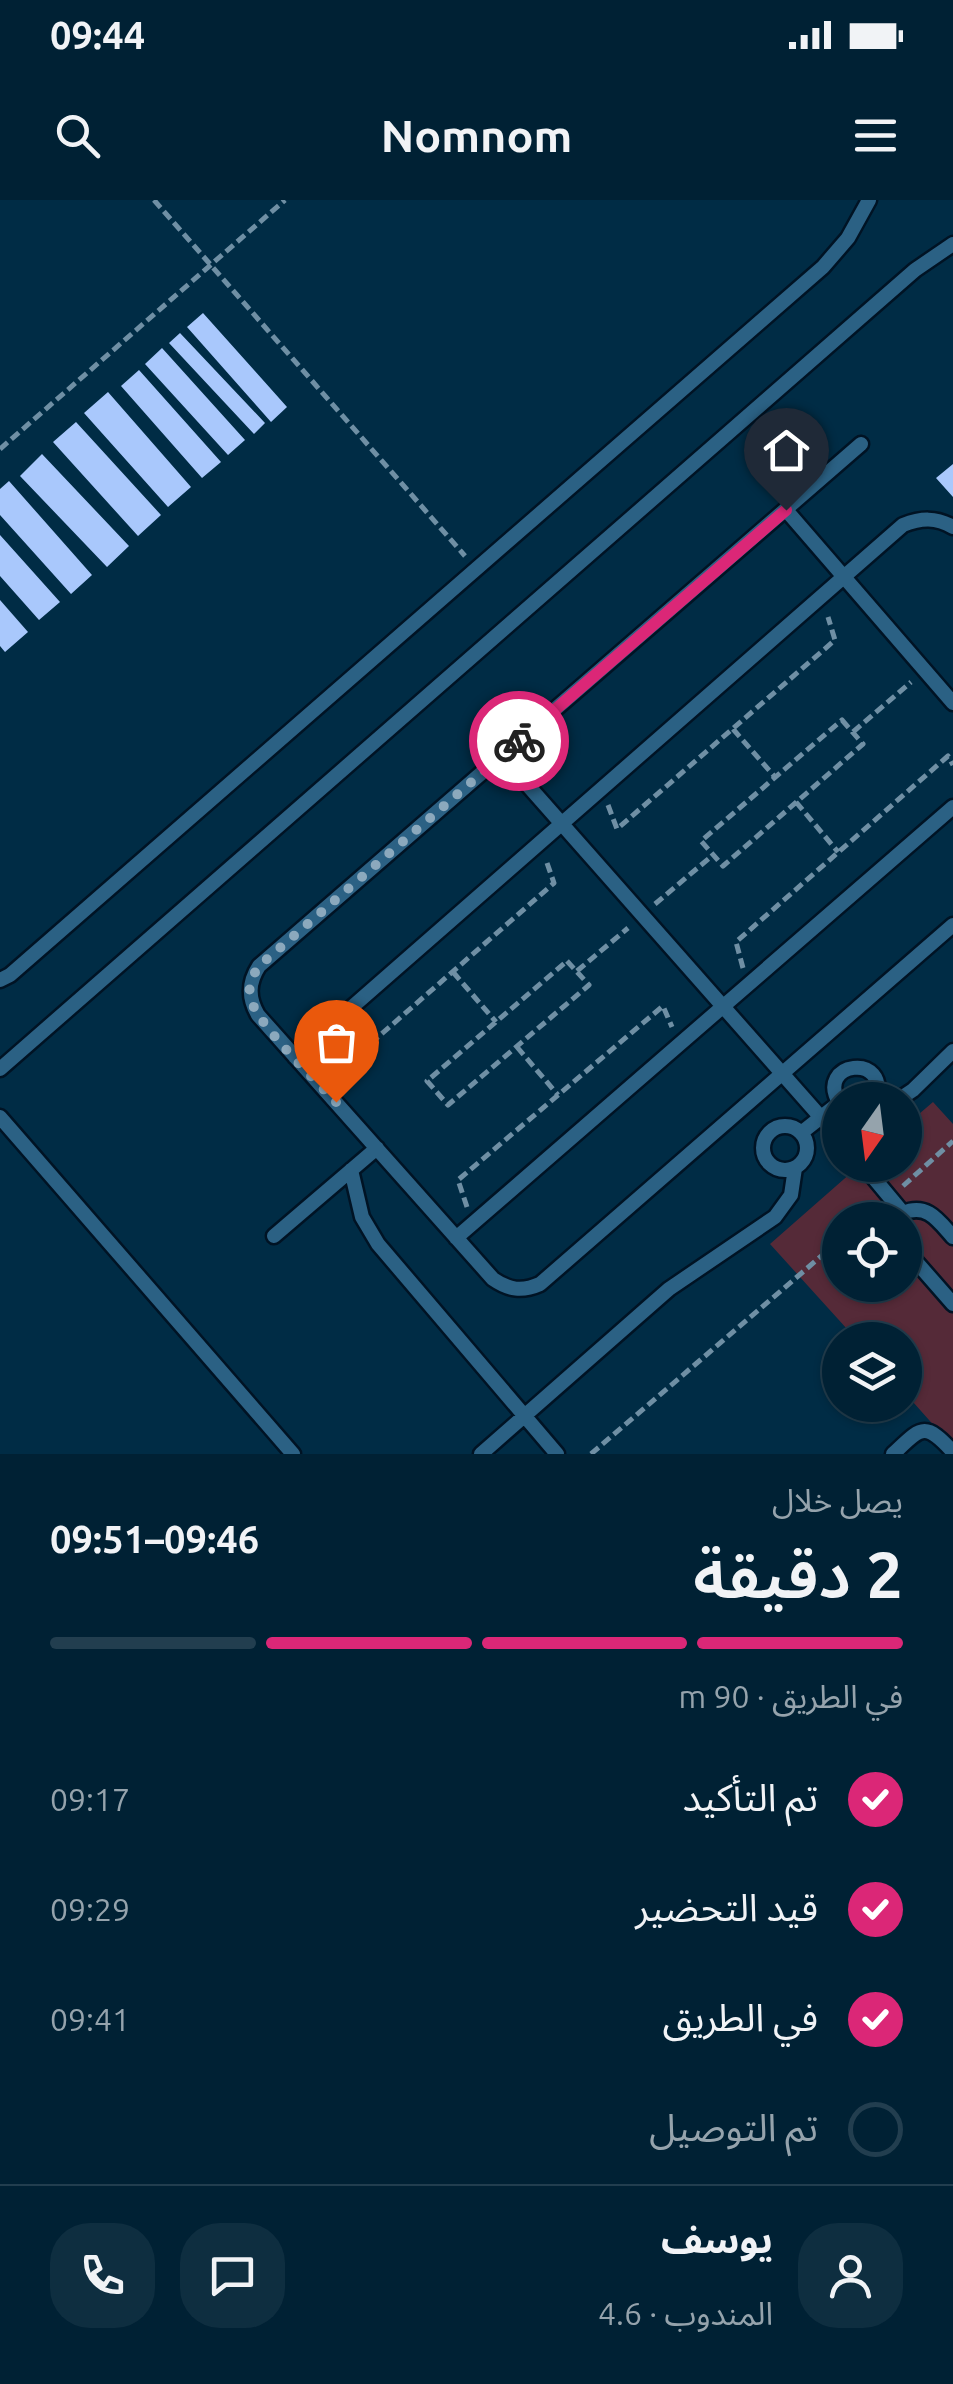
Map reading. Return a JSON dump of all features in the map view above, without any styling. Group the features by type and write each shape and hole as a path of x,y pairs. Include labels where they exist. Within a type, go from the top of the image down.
{"lane":[{"path":"0,980 824,268 848,238 869,200"},
{"path":"0,1069 916,270 953,244"},
{"path":"861,444 259,966 250,985 252,1006 493,1278 504,1286 528,1290 540,1284 953,925"},
{"path":"786,510 953,703"},
{"path":"294,1056 903,524 931,519 953,527"},
{"path":"502,756 821,1117 801,1133"},
{"path":"456,1238 953,807"},
{"path":"921,1082 953,1051"},
{"path":"835,1082 841,1072 858,1066 866,1068 877,1082"},
{"path":"0,1117 293,1454"},
{"path":"784,1126 801,1133 808,1147 806,1156 794,1168 778,1169 770,1164 765,1158 764,1140 769,1133 784,1126"},
{"path":"274,1236 376,1148"},
{"path":"482,1454 669,1289 775,1216 791,1195 794,1168"},
{"path":"350,1170 362,1217 378,1244 557,1454"},
{"path":"877,1182 893,1202"},
{"path":"922,1211 928,1212 953,1237"},
{"path":"922,1268 953,1304"},
{"path":"893,1454 916,1433 928,1430 953,1452"}],"path":[{"path":"154,200 476,569"},
{"path":"0,450 285,200"},
{"path":"601,788 617,829 835,640 822,595"},
{"path":"853,732 924,670"},
{"path":"842,720 863,744 722,866 701,841 775,778 842,720"},
{"path":"733,729 775,778"},
{"path":"747,986 736,942 948,756 953,765"},
{"path":"796,802 838,852"},
{"path":"332,1024 354,1058 554,883 540,842"},
{"path":"568,960 589,984 517,1047 448,1106 427,1081 568,960"},
{"path":"452,972 496,1022"},
{"path":"472,1224 458,1180 663,1006 679,1044"},
{"path":"517,1047 558,1095"},
{"path":"884,1202 953,1142"},
{"path":"591,1454 822,1255"}],"shaded area":[{"path":"933,1102 953,1124 953,1447 922,1412 922,1322 841,1322 823,1302 922,1302 922,1202 822,1202 822,1301 770,1244 841,1182 922,1182 922,1111"}],"building":[{"path":"203,313 287,407 271,422 187,327"},
{"path":"180,333 265,423 254,434 169,343"},
{"path":"162,348 245,440 228,455 145,364"},
{"path":"139,370 221,462 202,478 121,386"},
{"path":"108,392 191,487 168,507 84,413"},
{"path":"76,422 161,515 138,536 53,442"},
{"path":"42,454 129,546 107,567 20,476"},
{"path":"953,464 953,497 936,478"},
{"path":"9,481 92,575 71,594 0,515 0,489"},
{"path":"0,535 60,602 39,620 0,576"},
{"path":"0,600 28,632 5,652 0,646"}],"way so far":[{"path":"336,1102 252,1006 253,975 519,741"}],"route":[{"path":"519,741 786,510"}]}
